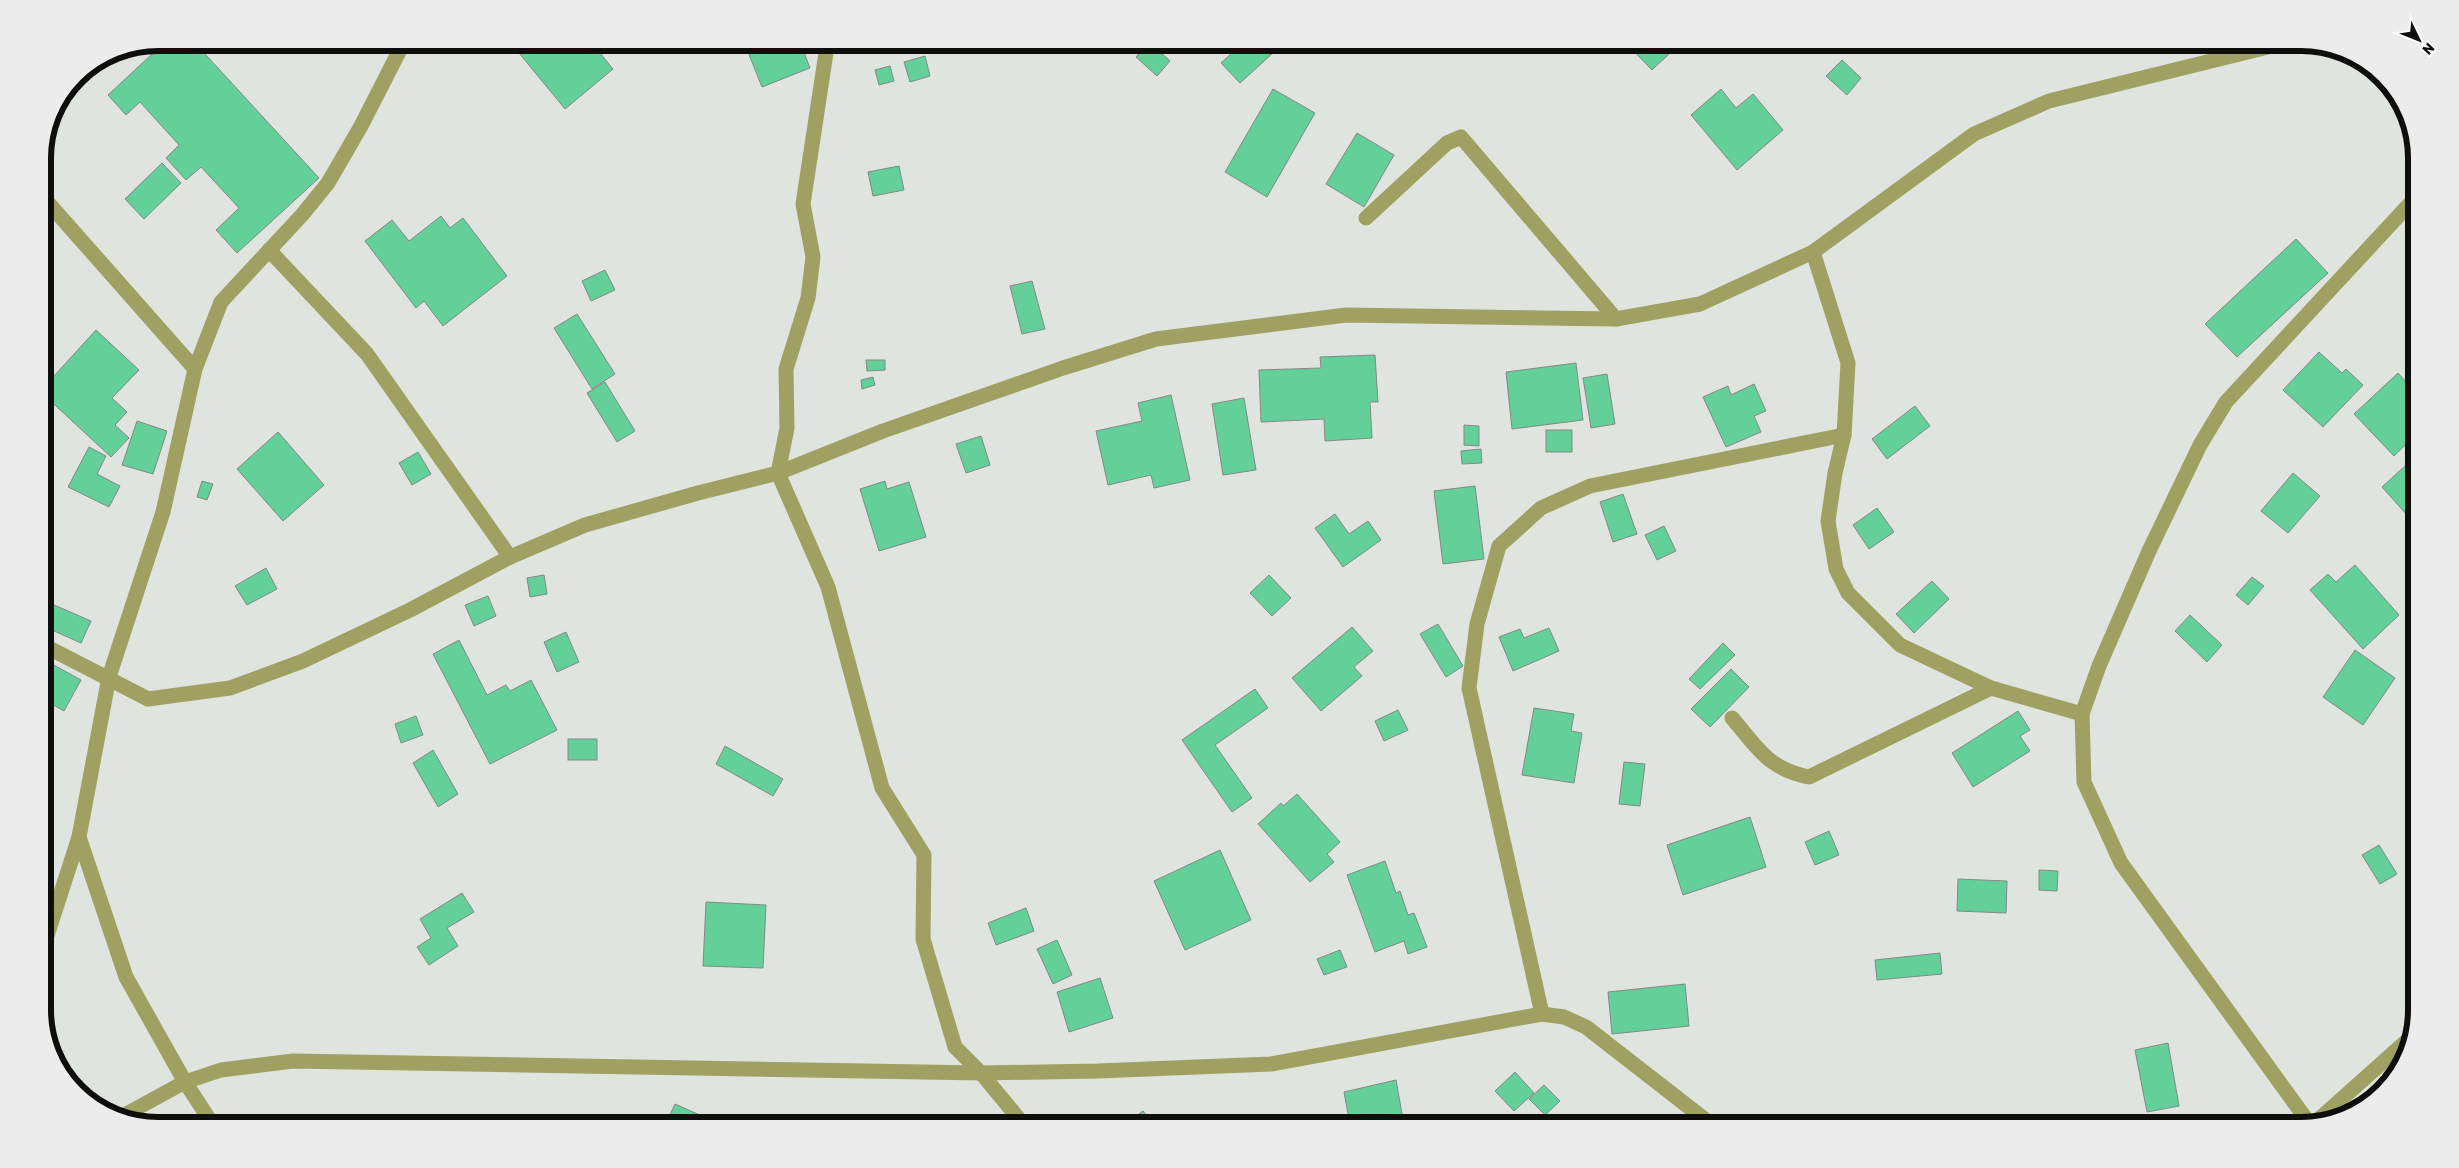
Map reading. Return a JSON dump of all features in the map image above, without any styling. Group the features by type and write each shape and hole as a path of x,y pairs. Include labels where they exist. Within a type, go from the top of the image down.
{"street":[{"path":"51,924 80,837 109,677 163,512 195,369 221,302 328,183 399,51"},
{"path":"825,51 803,204 814,257 808,298 786,369 787,428 778,473 828,587 882,788 924,855 923,939 956,1047 981,1072 1017,1117"},
{"path":"51,649 109,677 148,699 230,688 303,662 410,610 510,557 585,525 698,493 778,473 883,431 1063,368 1156,339 1346,315 1616,319 1700,304 1813,252 1974,134 2049,101 2252,51"},
{"path":"1366,218 1447,143 1461,137 1616,319"},
{"path":"51,206 195,369"},
{"path":"2304,1117 2121,863 2084,782 2082,714 2099,666 2149,551 2200,446 2226,402 2408,206"},
{"path":"269,250 367,354 510,557"},
{"path":"1813,252 1848,363 1844,435 1835,473 1828,521 1836,569 1848,593 1900,645 1991,688 2082,714"},
{"path":"1542,1014 1469,688 1476,624 1499,546 1540,508 1590,486 1844,435"},
{"path":"1732,718 1770,762 1791,774 1809,777 1991,688"},
{"path":"80,837 126,977 185,1082 207,1117"},
{"path":"129,1113 185,1082 221,1070 293,1061 981,1072 1098,1071 1271,1064 1542,1014 1564,1017 1586,1027 1701,1117"},
{"path":"2325,1114 2402,1045"}],"building":[{"path":"155,51 202,51 319,178 237,253 216,230 239,208 201,167 186,180 166,158 179,145 140,102 126,115 108,95"},
{"path":"517,51 598,51 613,69 565,109"},
{"path":"748,51 803,51 810,68 762,87"},
{"path":"1141,51 1159,51 1170,61 1157,76 1136,57"},
{"path":"1230,51 1271,51 1273,53 1240,83 1221,63 1232,53"},
{"path":"1634,51 1666,51 1669,54 1652,70"},
{"path":"925,56 930,76 910,82 904,62"},
{"path":"1842,60 1861,78 1847,95 1826,76"},
{"path":"890,66 894,81 879,85 875,70"},
{"path":"1273,89 1315,113 1267,197 1225,172"},
{"path":"1721,89 1736,108 1753,94 1783,130 1737,170 1691,115"},
{"path":"1357,133 1394,155 1364,207 1326,184"},
{"path":"162,163 181,183 144,219 125,199"},
{"path":"899,166 904,190 873,196 868,172"},
{"path":"441,216 450,228 463,218 507,276 443,326 424,301 416,308 365,241 392,220 409,241"},
{"path":"2296,239 2328,273 2237,357 2205,324"},
{"path":"605,270 615,290 591,301 582,281"},
{"path":"1032,281 1045,329 1022,334 1010,286"},
{"path":"577,314 615,374 592,389 554,328"},
{"path":"96,330 139,370 112,398 127,412 115,425 129,438 111,457 51,401 51,379"},
{"path":"2319,352 2342,373 2346,369 2363,385 2323,427 2283,390"},
{"path":"1375,355 1378,402 1370,402 1372,438 1325,441 1324,419 1261,422 1259,370 1321,368 1320,357"},
{"path":"866,360 885,360 885,370 867,371"},
{"path":"1576,363 1583,420 1512,429 1506,372"},
{"path":"2398,373 2408,384 2408,443 2394,456 2354,414"},
{"path":"1607,374 1615,424 1591,428 1583,378"},
{"path":"873,377 875,385 862,389 861,380"},
{"path":"605,382 635,431 617,442 587,393"},
{"path":"1754,384 1766,411 1754,416 1761,432 1726,447 1703,397 1728,386 1731,395"},
{"path":"1171,395 1190,480 1154,488 1151,475 1108,485 1096,431 1142,421 1138,403"},
{"path":"1244,398 1256,470 1223,475 1212,404"},
{"path":"1915,406 1930,426 1887,459 1872,439"},
{"path":"137,421 167,431 153,474 122,465"},
{"path":"1464,425 1479,426 1479,446 1464,445"},
{"path":"1546,430 1572,430 1572,452 1546,452"},
{"path":"278,432 324,485 283,521 237,469"},
{"path":"981,436 990,465 966,473 956,444"},
{"path":"89,447 106,456 97,474 120,486 109,507 68,487"},
{"path":"1481,449 1482,463 1462,464 1461,451"},
{"path":"418,452 431,474 412,485 399,463"},
{"path":"2406,465 2408,467 2408,516 2382,487"},
{"path":"2293,473 2320,496 2288,533 2261,511"},
{"path":"202,481 213,484 207,500 197,497"},
{"path":"885,481 887,489 909,482 926,537 879,551 860,489"},
{"path":"1475,486 1484,559 1443,564 1434,491"},
{"path":"1623,494 1637,534 1613,542 1600,502"},
{"path":"1877,508 1894,532 1869,549 1853,525"},
{"path":"1335,514 1349,534 1368,521 1381,540 1343,567 1315,528"},
{"path":"1664,526 1676,551 1657,560 1645,535"},
{"path":"2355,565 2399,615 2363,649 2310,590 2328,574 2336,582"},
{"path":"266,568 277,589 247,605 235,586"},
{"path":"544,575 547,594 530,597 527,578"},
{"path":"1269,575 1291,598 1272,616 1250,593"},
{"path":"2252,577 2264,586 2248,605 2236,595"},
{"path":"1932,581 1949,599 1914,633 1896,614"},
{"path":"488,596 496,616 474,626 465,605"},
{"path":"51,604 91,621 81,643 51,630"},
{"path":"2190,615 2222,645 2207,662 2175,631"},
{"path":"1438,624 1463,666 1446,677 1420,634"},
{"path":"1352,627 1373,651 1354,667 1362,676 1321,711 1292,678"},
{"path":"1549,628 1559,651 1513,671 1499,637 1520,629 1524,638"},
{"path":"566,632 579,662 557,672 544,642"},
{"path":"459,640 487,695 506,685 510,691 531,680 557,730 490,764 433,654"},
{"path":"1723,643 1735,655 1700,689 1689,679"},
{"path":"2355,650 2395,678 2363,725 2323,697"},
{"path":"51,663 81,680 64,711 51,704"},
{"path":"1731,669 1749,687 1710,727 1691,709"},
{"path":"1255,689 1268,708 1215,745 1252,798 1232,812 1182,740"},
{"path":"1534,708 1574,714 1571,731 1582,733 1574,783 1522,775"},
{"path":"1398,710 1408,730 1384,741 1375,721"},
{"path":"2018,711 2030,730 2020,736 2030,751 1973,787 1952,753"},
{"path":"416,716 423,735 401,743 395,724"},
{"path":"568,739 597,739 597,760 568,760"},
{"path":"725,746 783,779 773,796 716,764"},
{"path":"433,750 458,794 438,807 413,763"},
{"path":"1624,762 1645,764 1640,806 1619,804"},
{"path":"1297,794 1340,842 1327,854 1334,862 1310,882 1258,824 1281,803 1283,806"},
{"path":"1750,817 1766,867 1683,895 1667,845"},
{"path":"1829,831 1839,855 1815,865 1805,842"},
{"path":"2379,845 2397,874 2380,884 2362,855"},
{"path":"1220,850 1251,920 1185,950 1154,881"},
{"path":"1385,861 1396,893 1400,891 1408,915 1414,913 1427,947 1408,954 1404,941 1375,952 1347,875"},
{"path":"2039,870 2058,871 2057,891 2039,890"},
{"path":"1958,879 2007,881 2006,913 1957,911"},
{"path":"462,893 474,912 447,928 458,946 429,965 417,947 431,938 420,919"},
{"path":"706,902 766,905 763,968 703,966"},
{"path":"1026,908 1034,931 996,945 988,923"},
{"path":"1057,940 1072,975 1053,984 1037,949"},
{"path":"1340,950 1347,967 1324,975 1317,959"},
{"path":"1940,953 1942,974 1877,980 1875,960"},
{"path":"1100,978 1113,1018 1069,1032 1057,992"},
{"path":"1685,984 1689,1026 1612,1034 1608,992"},
{"path":"2168,1043 2179,1106 2147,1112 2135,1050"},
{"path":"1515,1072 1534,1093 1514,1111 1495,1091"},
{"path":"1396,1080 1403,1117 1349,1117 1344,1092"},
{"path":"1544,1085 1560,1101 1545,1115 1529,1099"},
{"path":"675,1104 704,1117 669,1117"},
{"path":"1143,1111 1148,1117 1135,1117"}]}
